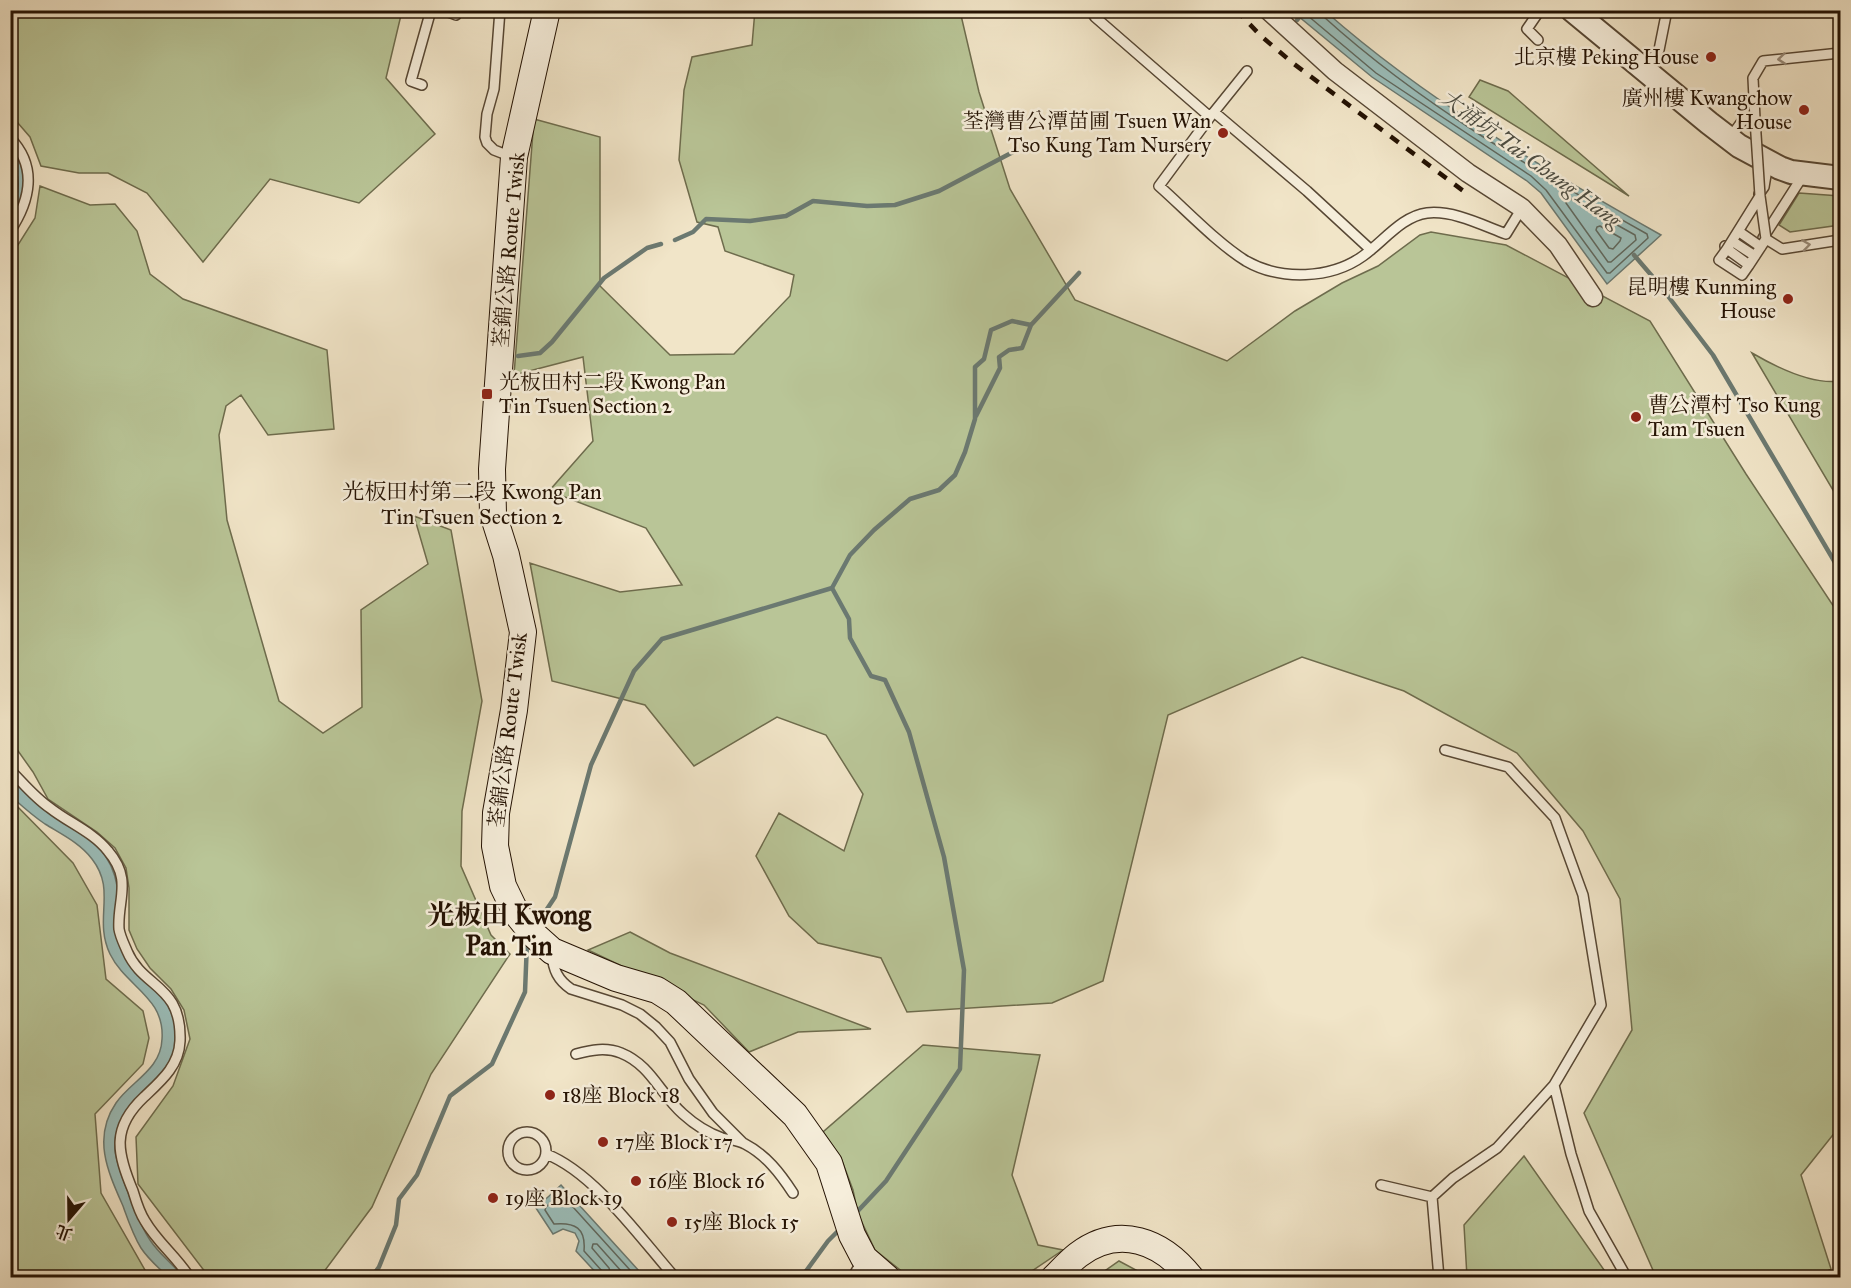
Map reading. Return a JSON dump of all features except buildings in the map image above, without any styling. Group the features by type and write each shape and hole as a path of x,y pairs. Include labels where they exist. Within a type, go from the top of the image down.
{"main road":[{"name":"荃錦公路 Route Twisk","path":"547,10 514,158 492,469 493,514 506,555 523,632 514,710 496,813 495,846 503,886 516,913 543,943 616,978 657,990 676,1002 795,1115 829,1163 852,1235 858,1268 887,1278"},
{"path":"1054,1278 1087,1249 1106,1241 1126,1238 1137,1239 1159,1248 1177,1262 1191,1278"}],"street":[{"path":"1268,10 1335,71 1468,173 1522,208 1558,245 1593,297"},
{"path":"1572,10 1730,139 1768,163 1791,172 1840,178"}],"lane":[{"path":"422,85 411,81 431,10"},
{"path":"443,10 456,15"},
{"path":"500,10 494,89 485,137 494,150 514,158"},
{"path":"1090,10 1095,17 1212,115 1307,191 1371,250"},
{"path":"1538,40 1527,29 1540,10"},
{"path":"1643,70 1659,50 1667,10"},
{"path":"1761,196 1719,260 1742,275 1764,243 1761,196 1755,119 1753,78 1763,61 1840,53"},
{"path":"1247,71 1159,186 1246,261 1271,270 1294,274 1336,270 1350,265 1408,219 1424,213 1440,212 1506,234 1522,208"},
{"path":"1730,139 1743,120"},
{"path":"10,138 23,154 28,180 27,196 22,213 10,231"},
{"path":"1768,163 1764,187 1725,247 1727,256 1740,264 1747,262 1804,174"},
{"path":"1738,231 1782,249 1840,240"},
{"path":"1729,245 1755,256"},
{"path":"1432,1197 1453,1178 1497,1148 1554,1085 1602,1005 1583,895 1555,818 1508,767 1445,750"},
{"path":"10,770 49,808 87,832 110,853 122,878 123,892 119,930 128,954 139,969 165,993 177,1011 180,1041 176,1060 168,1073 133,1107 120,1133 119,1152 145,1221 183,1266 190,1278"},
{"path":"543,943 559,979 565,985 622,1005 640,1014 656,1027 670,1042 689,1079 713,1113 743,1143 763,1156 780,1172 793,1192"},
{"path":"576,1054 598,1049 609,1050 620,1052 639,1062 682,1113 700,1127 720,1137 743,1143"},
{"path":"1554,1085 1590,1211 1627,1278"},
{"path":"546,1154 539,1166 527,1170 520,1169 511,1160 508,1148 515,1137 527,1132 539,1137 546,1154 572,1168 610,1204 672,1274 672,1278"},
{"path":"1381,1185 1432,1197"},
{"path":"1432,1197 1439,1278"}],"green space":[{"path":"755,10 960,11 979,92 1010,189 1075,300 1227,361 1295,311 1342,283 1378,266 1420,235 1431,232 1506,245 1650,321 1746,474 1840,616 1840,1126 1801,1175 1831,1269 1818,1277 1656,1277 1584,1113 1632,1030 1620,899 1583,831 1517,753 1404,691 1302,657 1168,715 1103,981 1052,1003 907,1012 881,958 818,943 789,916 756,856 779,813 844,851 863,794 826,735 777,717 694,766 645,705 552,681 530,563 620,592 682,585 646,528 549,491 593,441 583,357 514,375 534,119 600,137 600,286 670,355 734,354 790,296 794,275 725,251 718,227 697,222 679,160 684,90 692,57 752,45"},
{"path":"10,11 402,11 386,78 435,134 359,203 270,179 203,262 147,193 108,173 79,173 41,166 30,137 11,115"},
{"path":"1480,80 1508,91 1629,196 1469,97"},
{"path":"40,186 90,205 115,204 137,231 150,274 183,299 327,350 334,429 268,435 241,395 226,406 219,435 227,520 279,701 323,733 362,707 361,610 428,564 414,516 451,530 482,701 462,811 461,866 491,935 510,954 431,1074 372,1207 320,1277 209,1277 138,1184 136,1137 173,1086 190,1039 184,1010 171,989 150,968 137,949 129,930 129,888 126,868 115,848 97,832 48,799 33,772 11,741 11,256 35,218"},
{"path":"1799,193 1840,196 1840,225 1790,232 1779,225"},
{"path":"1752,353 1807,378 1829,382 1840,381 1840,502"},
{"path":"11,800 73,863 97,905 106,979 143,1011 149,1038 143,1064 95,1114 101,1193 149,1277 11,1277"},
{"path":"630,932 670,953 871,1029 798,1032 749,1052 704,1005 588,950"},
{"path":"923,1045 1040,1055 1012,1175 1038,1245 1063,1250 1023,1277 909,1277 875,1250 858,1214 853,1190 841,1158 823,1132"},
{"path":"1524,1156 1609,1277 1467,1277 1464,1225"},
{"path":"1119,1261 1149,1277 1096,1277"}],"water":[{"path":"1292,11 1325,11 1404,75 1487,132 1661,235 1607,284 1541,193 1527,181 1372,77"},
{"path":"11,143 21,166 24,184 11,225"},
{"path":"10,776 45,810 94,842 105,855 117,884 118,903 115,922 120,947 132,966 165,999 175,1026 175,1048 167,1065 126,1112 117,1129 115,1151 124,1182 146,1233 183,1277 168,1277 141,1248 112,1180 105,1155 105,1129 109,1116 122,1095 151,1067 160,1050 161,1025 157,1013 151,1002 125,975 110,954 105,941 103,882 92,859 76,844 41,821 13,798"},
{"path":"561,1185 640,1272 634,1277 600,1277 576,1251 579,1241 575,1233 563,1229 553,1234 536,1208"}],"waterway":[{"path":"1297,20 1305,10"},
{"path":"675,240 693,232 706,219 750,221 786,216 813,201 867,206 895,205 939,191 1013,152"},
{"path":"518,356 540,353 552,342 604,278 647,248 661,244"},
{"name":"大涌坑 Tai Chung Hang","path":"1634,255 1713,355 1840,571"},
{"path":"537,924 555,897 591,765 634,671 662,639 832,588 850,555 874,530 910,499 939,490 955,475 975,419 975,367 984,359 991,330 1012,321 1031,325 1079,273"},
{"path":"976,416 1000,368 999,357 1009,350 1022,348 1031,325"},
{"path":"832,588 849,619 850,638 871,676 885,680 909,732 944,857 964,970 960,1069 886,1181 855,1214"},
{"path":"371,1278 379,1267 396,1225 399,1199 417,1175 450,1096 492,1064 525,992 527,942"},
{"name":"大涌坑 Tai Chung Hang","path":"1840,1209 1840,1226"},
{"path":"801,1278 828,1241 841,1228"}],"railway":[{"path":"1236,10 1261,36 1294,64 1470,196"}],"place":[{"name":"北京樓 Peking House","path":"1711,57"},
{"name":"廣州樓 Kwangchow House","path":"1804,110"},
{"name":"荃灣曹公潭苗圃 Tsuen Wan Tso Kung Tam Nursery","path":"1223,133"},
{"name":"昆明樓 Kunming House","path":"1788,299"},
{"name":"光板田村二段 Kwong Pan Tin Tsuen Section 2","path":"487,394"},
{"name":"曹公潭村 Tso Kung Tam Tsuen","path":"1636,417"},
{"name":"18座 Block 18","path":"550,1095"},
{"name":"17座 Block 17","path":"603,1142"},
{"name":"16座 Block 16","path":"636,1181"},
{"name":"19座 Block 19","path":"493,1198"},
{"name":"15座 Block 15","path":"672,1222"}],"district":[{"name":"光板田村第二段 Kwong Pan Tin Tsuen Section 2","path":"472,504"},
{"name":"光板田 Kwong Pan Tin","path":"509,930"}]}
